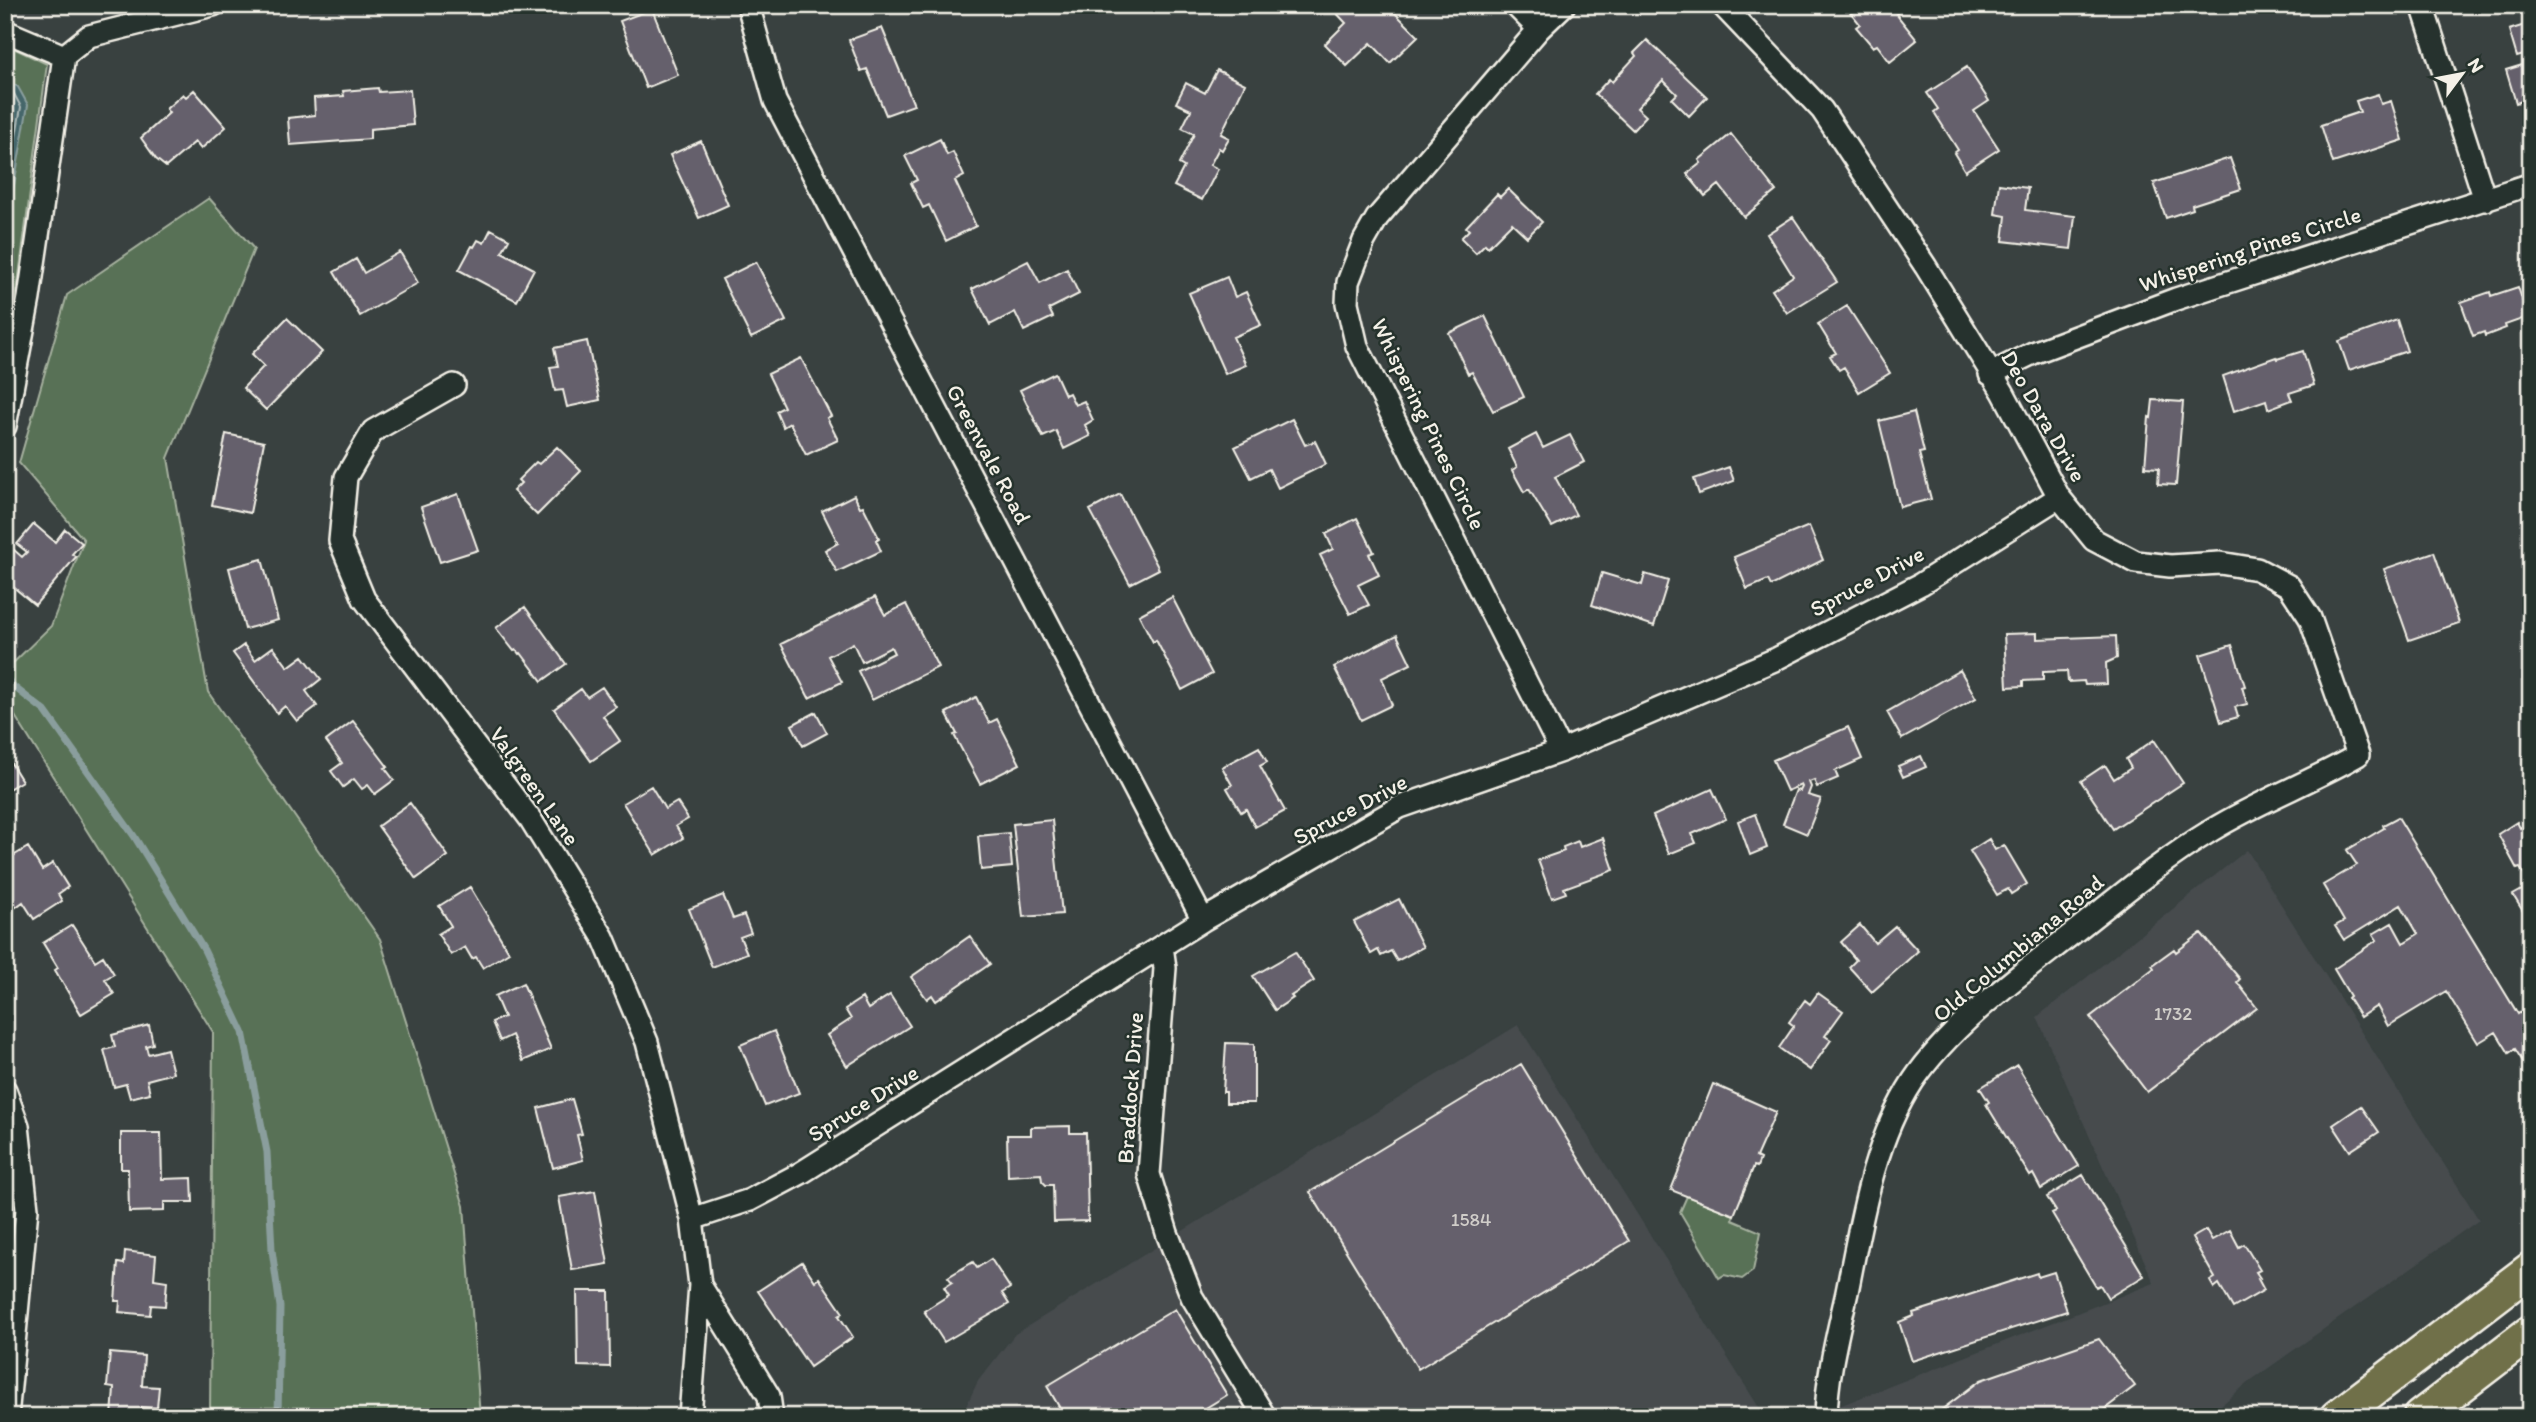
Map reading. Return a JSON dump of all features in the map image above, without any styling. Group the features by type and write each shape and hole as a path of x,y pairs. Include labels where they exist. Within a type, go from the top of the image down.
{"main road":[{"path":"2337,1417 2531,1269"},
{"path":"2420,1417 2531,1332"}],"street":[{"path":"5,426 29,298 64,56 89,36 213,5"},
{"name":"Greenvale Road","path":"748,5 775,101 1203,920"},
{"path":"1515,5 1539,29"},
{"name":"Whispering Pines Circle","path":"1561,751 1357,346 1346,303 1353,262 1377,218 1539,29 1564,5"},
{"name":"Deo Dara Drive","path":"1721,5 1822,110 1926,267 2003,392 2059,497 2094,540 2136,562 2169,566 2220,563 2257,569 2289,586 2310,618 2358,755"},
{"path":"2423,5 2485,200"},
{"path":"5,31 64,56"},
{"name":"Whispering Pines Circle","path":"1990,374 2033,353 2176,299 2531,184"},
{"name":"Valgreen Lane","path":"454,385 373,432 346,477 340,541 364,598 531,820 603,937 647,1042 692,1219 700,1285 690,1417"},
{"name":"Spruce Drive","path":"692,1219 750,1200 801,1174 1203,920 1400,807 1561,751 1774,660 1921,584 2059,497"},
{"name":"Old Columbiana Road","path":"1826,1417 1827,1386 1880,1150 1912,1083 1935,1052 2005,987 2151,872 2212,830 2285,790 2323,775 2358,755"},
{"name":"Braddock Drive","path":"1162,946 1165,968 1149,1174 1167,1233 1192,1297 1265,1417"},
{"path":"5,1090 18,1126 27,1209 7,1417"},
{"name":"Valgreen Lane","path":"700,1285 769,1396 772,1417"}],"shaded area":[{"path":"2247,850 2479,1220 2250,1381 2207,1417 1811,1417 2154,1283 2037,1017"},
{"path":"1518,1025 1765,1417 961,1417 978,1381 1015,1334"}],"green space":[{"path":"5,44 47,64 18,283 5,346"},
{"path":"209,198 254,249 168,458 208,692 380,939 464,1206 480,1417 210,1417 213,1032 5,700 5,671 51,626 84,540 19,463 67,295"},
{"path":"1687,1196 1734,1215 1732,1220 1761,1232 1753,1271 1742,1279 1724,1275 1719,1278 1680,1212"}],"water":[{"path":"5,79 18,87 28,105 5,237"}],"building":[{"path":"1329,5 1387,5 1418,36 1390,63 1371,43 1347,66 1325,44 1346,23"},
{"path":"1850,5 1907,5 1896,14 1917,40 1890,62 1877,45 1873,47 1856,27 1860,24 1847,8"},
{"path":"652,9 678,75 646,88 620,21"},
{"path":"2531,23 2531,98 2516,103 2506,70 2529,63 2527,54 2517,57 2509,30"},
{"path":"882,28 914,105 886,115 867,69 861,71 849,40"},
{"path":"1647,40 1707,97 1689,116 1672,99 1677,94 1663,80 1637,108 1646,116 1633,130 1595,94 1609,79 1612,82"},
{"path":"1967,67 1989,101 1974,111 1999,149 1965,171 1954,153 1958,150 1934,112 1938,109 1927,93"},
{"path":"1217,70 1245,84 1221,134 1229,138 1222,150 1219,148 1210,165 1218,169 1202,200 1174,186 1184,167 1179,164 1194,134 1182,128 1191,110 1176,103 1186,83 1205,93"},
{"path":"378,88 379,92 410,90 413,125 370,129 370,139 290,145 288,118 315,115 314,98 344,96 343,91"},
{"path":"194,90 226,127 201,149 195,142 166,167 156,159 141,138 169,113 166,109 183,94 186,97"},
{"path":"2378,94 2381,104 2391,101 2403,140 2333,163 2321,125 2360,112 2356,101"},
{"path":"1731,134 1776,191 1744,217 1719,185 1705,196 1687,174 1701,163 1699,160"},
{"path":"940,139 947,155 953,152 964,176 955,181 976,226 946,241 929,205 923,208 911,183 917,180 905,156"},
{"path":"701,141 728,205 699,218 670,155"},
{"path":"2230,158 2241,189 2192,205 2193,209 2166,218 2154,183"},
{"path":"1999,184 2028,188 2025,210 2075,216 2071,249 2003,241 2006,216 1995,214"},
{"path":"1508,189 1542,222 1527,237 1512,223 1488,247 1485,244 1476,253 1461,238 1469,230 1466,227 1497,194 1500,197"},
{"path":"1793,217 1837,282 1787,313 1772,290 1793,276 1767,234"},
{"path":"491,229 509,239 502,252 534,269 517,301 459,270 472,246 474,247 478,240 484,243"},
{"path":"400,252 418,283 360,316 334,272 356,259 364,273"},
{"path":"1028,261 1040,283 1067,269 1079,294 1049,309 1053,317 1024,331 1015,312 990,325 972,289"},
{"path":"756,262 786,321 751,338 722,279"},
{"path":"1227,277 1235,297 1246,292 1261,325 1233,337 1246,365 1225,374 1189,293"},
{"path":"2518,287 2528,317 2485,336 2484,332 2473,336 2461,302 2490,292 2491,296"},
{"path":"1847,306 1890,373 1859,392 1844,367 1839,370 1830,356 1836,353 1818,324"},
{"path":"1485,316 1524,397 1493,411 1472,372 1468,374 1449,333"},
{"path":"287,318 322,352 266,410 243,388 264,366 252,354"},
{"path":"2397,320 2407,351 2349,370 2339,341"},
{"path":"587,341 600,400 567,407 563,390 555,391 550,367 558,366 554,348"},
{"path":"2303,351 2314,385 2289,393 2292,400 2268,409 2266,400 2234,411 2223,376 2276,357 2277,359"},
{"path":"801,358 831,416 827,418 838,440 806,455 790,423 783,427 776,411 784,407 768,374"},
{"path":"1055,373 1065,395 1069,393 1075,405 1084,401 1093,420 1085,425 1090,436 1064,449 1056,431 1043,437 1020,390"},
{"path":"2153,400 2183,402 2176,485 2158,484 2159,468 2145,467"},
{"path":"1914,412 1924,452 1919,453 1931,499 1900,507 1879,421"},
{"path":"1292,419 1305,445 1315,441 1326,464 1278,488 1269,469 1251,478 1235,447"},
{"path":"226,434 264,442 250,513 212,505"},
{"path":"1536,434 1543,448 1570,435 1584,462 1555,477 1576,515 1552,527 1529,489 1524,492 1512,470 1517,467 1508,449"},
{"path":"557,447 581,471 537,515 513,491 521,483 518,480 536,462 539,464"},
{"path":"1729,467 1734,481 1699,494 1694,479"},
{"path":"458,494 478,550 440,562 421,507"},
{"path":"1120,494 1159,569 1130,584 1090,510"},
{"path":"854,495 860,507 863,506 879,538 876,540 881,551 837,572 825,550 838,543 822,511"},
{"path":"1357,518 1374,552 1369,554 1379,575 1358,585 1369,605 1350,614 1320,555 1333,549 1326,534"},
{"path":"34,524 55,542 65,529 82,543 72,554 76,557 35,605 5,580 5,557 13,549 22,557 27,552 17,544"},
{"path":"1809,526 1823,560 1771,586 1768,580 1747,589 1734,557"},
{"path":"2434,552 2459,623 2409,640 2384,569"},
{"path":"262,559 278,620 245,629 229,568"},
{"path":"1602,573 1642,585 1645,574 1668,581 1654,626 1592,605"},
{"path":"875,597 885,615 906,604 938,667 872,700 858,671 894,653 891,647 862,662 853,643 828,656 842,682 809,698 781,644"},
{"path":"1172,597 1212,674 1182,690 1156,640 1153,642 1139,615"},
{"path":"525,607 566,664 542,681 521,653 514,651 496,628"},
{"path":"2037,633 2037,639 2116,636 2117,658 2106,663 2107,684 2085,685 2084,681 2068,682 2067,671 2043,672 2043,680 2023,681 2023,686 2007,687 2004,634"},
{"path":"1397,635 1411,664 1382,678 1392,705 1361,720 1334,667"},
{"path":"244,645 255,660 273,647 288,667 303,656 321,679 306,691 317,706 297,721 285,706 277,713 233,653"},
{"path":"2232,645 2245,686 2242,687 2247,704 2235,707 2238,717 2221,722 2200,655"},
{"path":"1960,670 1976,698 1902,739 1887,712"},
{"path":"602,687 616,707 603,716 620,741 591,761 554,709 581,689 587,697"},
{"path":"976,697 989,723 997,719 1020,764 980,784 954,735 957,734 946,713"},
{"path":"816,712 827,733 803,746 792,725"},
{"path":"353,721 388,767 385,768 394,780 375,794 368,785 362,789 354,779 343,787 331,771 342,763 326,741"},
{"path":"1848,727 1862,759 1835,771 1838,778 1817,787 1814,780 1809,782 1811,787 1808,795 1821,799 1807,834 1783,824 1796,790 1800,791 1802,787 1801,785 1787,791 1773,760"},
{"path":"2154,740 2183,783 2113,829 2081,781 2105,765 2114,779 2131,768 2126,759"},
{"path":"1259,747 1267,762 1260,766 1285,811 1255,827 1246,809 1241,812 1227,788 1232,785 1222,767"},
{"path":"1921,756 1926,767 1903,777 1898,766"},
{"path":"11,763 22,781 5,791 5,767"},
{"path":"651,786 665,809 677,802 688,819 676,826 683,838 655,855 623,803"},
{"path":"1712,789 1726,819 1692,834 1696,843 1669,854 1653,816"},
{"path":"410,803 448,856 416,879 378,826"},
{"path":"1755,814 1767,848 1750,855 1738,821"},
{"path":"2398,817 2518,1014 2521,1012 2531,1028 2531,1055 2522,1060 2515,1049 2509,1053 2496,1032 2478,1043 2446,991 2388,1026 2377,1006 2360,1017 2348,998 2350,996 2334,969 2377,940 2373,934 2392,923 2403,943 2418,934 2401,905 2344,940 2335,926 2344,921 2323,885 2357,865 2347,850"},
{"path":"1052,820 1062,914 1023,917 1013,824"},
{"path":"2531,821 2531,884 2520,868 2517,869 2498,834 2517,822 2520,828"},
{"path":"1009,833 1012,867 981,870 978,836"},
{"path":"1603,838 1614,870 1564,888 1566,893 1552,898 1538,860 1564,851 1563,847 1578,841 1580,847"},
{"path":"1989,839 1995,850 2004,845 2027,884 2011,894 2008,889 1997,895 1970,851"},
{"path":"28,847 42,870 53,863 68,887 58,894 62,901 34,919 23,902 16,907 5,889 5,884 10,881 5,873 5,861"},
{"path":"2531,885 2531,909 2524,913 2513,895"},
{"path":"470,887 509,952 483,968 476,957 472,959 465,947 451,955 438,934 451,926 439,906"},
{"path":"723,895 733,919 744,915 751,933 740,937 747,953 712,967 689,909"},
{"path":"1399,899 1423,947 1397,961 1391,951 1381,956 1378,950 1371,954 1354,922"},
{"path":"72,925 95,961 103,956 114,974 105,979 114,994 81,1014 55,970 58,968 43,943"},
{"path":"1860,925 1875,943 1895,926 1918,951 1872,992 1849,967 1856,960 1841,942"},
{"path":"2201,933 2240,979 2237,982 2257,1008 2147,1092 2090,1017 2154,968 2152,965 2174,949 2176,952"},
{"path":"970,936 990,964 936,1001 932,995 927,999 911,977"},
{"path":"1295,952 1314,981 1275,1010 1253,976"},
{"path":"523,983 551,1049 523,1061 512,1035 500,1041 492,1022 504,1017 495,996"},
{"path":"1818,993 1843,1011 1825,1036 1831,1040 1810,1070 1779,1048 1794,1026 1789,1022 1805,1000 1810,1004"},
{"path":"890,995 910,1026 847,1066 827,1035 851,1019 845,1009 862,998 868,1009"},
{"path":"149,1025 153,1044 146,1046 148,1054 167,1049 173,1073 147,1080 150,1093 130,1098 126,1084 114,1087 104,1050 115,1047 112,1035"},
{"path":"774,1031 799,1093 765,1106 740,1045"},
{"path":"1226,1043 1254,1044 1254,1103 1226,1103 1226,1092 1223,1092"},
{"path":"1521,1064 1629,1241 1418,1369 1310,1192"},
{"path":"2017,1065 2079,1166 2041,1189 2033,1174 2030,1176 1986,1104 1989,1102 1980,1088"},
{"path":"1713,1084 1776,1112 1756,1157 1760,1159 1757,1167 1754,1166 1734,1215 1671,1190"},
{"path":"572,1099 582,1134 577,1135 583,1160 553,1168 538,1108"},
{"path":"2361,1106 2379,1132 2350,1151 2333,1125"},
{"path":"1070,1126 1070,1133 1086,1133 1088,1221 1054,1222 1053,1185 1046,1185 1041,1174 1008,1176 1007,1135 1031,1135 1031,1127"},
{"path":"121,1133 161,1133 162,1179 192,1178 193,1202 164,1202 164,1211 129,1212 128,1169 121,1169"},
{"path":"2083,1175 2144,1276 2108,1298 2100,1285 2096,1287 2052,1213 2056,1211 2047,1197"},
{"path":"595,1191 608,1264 572,1270 559,1197"},
{"path":"2206,1230 2212,1240 2230,1230 2239,1247 2244,1244 2260,1270 2256,1272 2264,1290 2233,1308 2219,1284 2214,1288 2210,1281 2215,1278 2192,1238"},
{"path":"125,1251 156,1255 154,1279 167,1281 165,1306 151,1305 150,1315 119,1312 120,1301 115,1301 118,1263 124,1264"},
{"path":"991,1259 1010,1288 1002,1293 1009,1304 944,1342 924,1311 949,1295 944,1287 952,1282 948,1277 973,1262 977,1268"},
{"path":"802,1262 815,1281 819,1278 843,1313 839,1316 853,1337 810,1367 758,1291"},
{"path":"2054,1272 2067,1311 1912,1361 1899,1322 1914,1316 1913,1313 2037,1273 2038,1277"},
{"path":"577,1291 609,1291 610,1367 578,1366"},
{"path":"1175,1309 1227,1395 1191,1417 1065,1417 1047,1386"},
{"path":"2099,1339 2135,1386 2094,1417 1932,1417 1981,1380"},
{"path":"110,1353 144,1356 142,1386 159,1387 157,1408 142,1407 141,1417 112,1417 114,1388 107,1387"}],"waterway":[{"path":"5,676 14,687 45,711 134,836 204,950 243,1032 267,1152 272,1250 280,1307 278,1417"}]}
